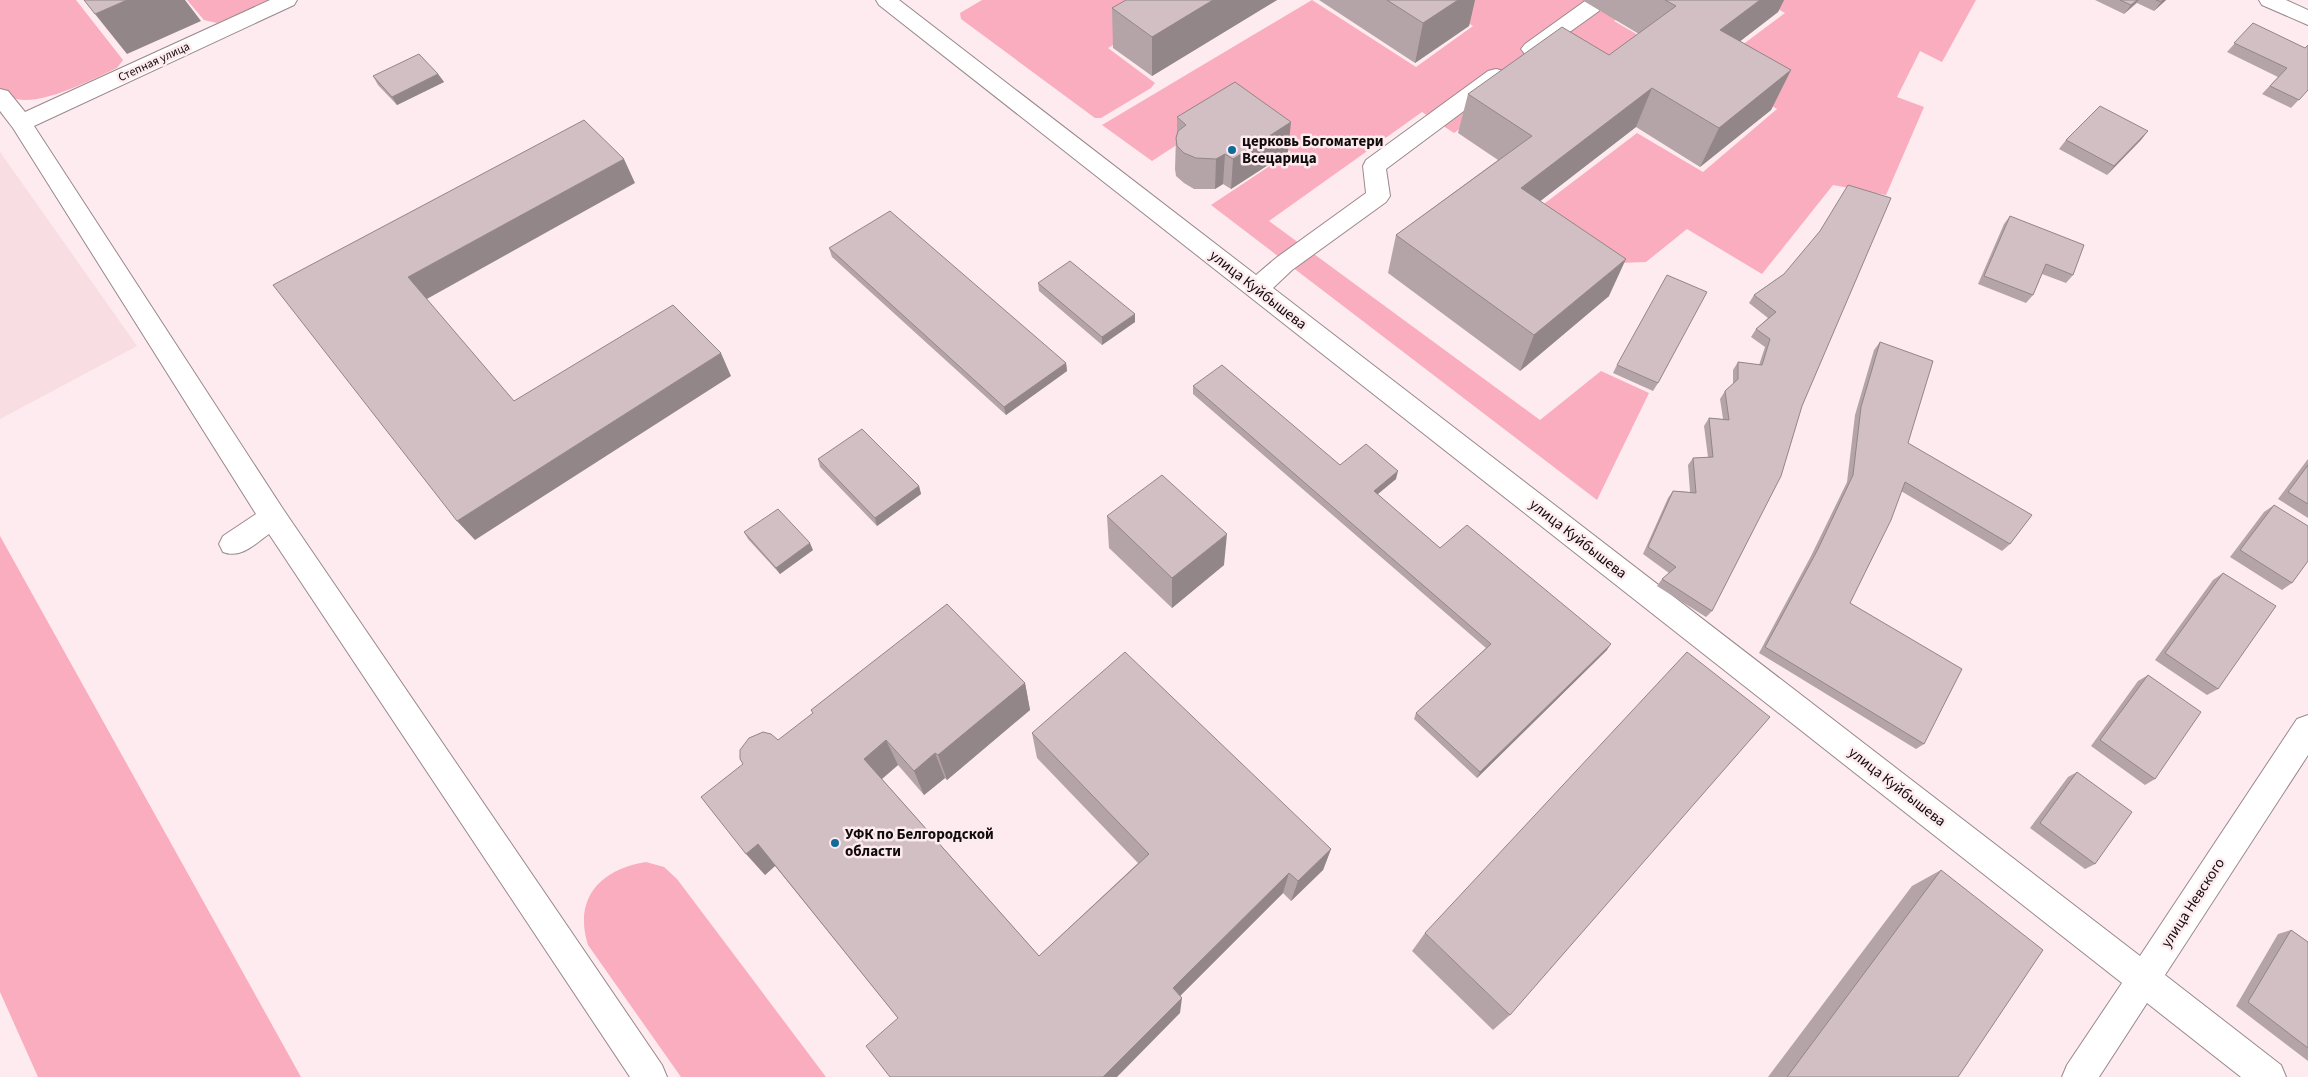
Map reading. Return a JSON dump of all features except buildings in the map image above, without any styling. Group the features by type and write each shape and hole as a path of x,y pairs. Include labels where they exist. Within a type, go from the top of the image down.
{"street":[{"name":"Степная улица","path":"21,123 287,0"},
{"name":"улица Куйбышева","path":"886,0 2269,1077"},
{"path":"2269,0 2308,18"},
{"path":"1256,288 1292,258 1378,196 1374,166 1592,6"},
{"path":"0,96 21,123 272,517 650,1077"},
{"path":"233,544 272,517"},
{"name":"улица Невского","path":"2079,1077 2308,729"}],"shaded area":[{"path":"0,0 76,0 123,60 117,68 57,94 24,100 10,97 0,89"},
{"path":"187,0 270,0 217,23 204,20"},
{"path":"982,0 1173,0 1182,6 1108,48 1155,83 1151,88 1101,118 1095,118 961,19 960,13"},
{"path":"1312,0 1416,67 1473,26 1431,0 1643,0 1614,21 1657,46 1593,92 1550,64 1454,133 1422,112 1269,221 1540,420 1601,371 1649,393 1597,500 1211,205 1291,152 1232,109 1152,161 1102,125"},
{"path":"1762,0 1976,0 1942,62 1920,51 1897,97 1924,107 1886,195 1833,185 1762,274 1687,229 1646,262 1619,263 1536,210 1637,133 1703,172 1777,109 1710,69 1785,13"},
{"path":"0,152 137,346 0,419"},
{"path":"0,536 301,1077 38,1077 0,992"},
{"path":"646,862 664,867 677,879 826,1077 681,1077 588,945 584,928 584,913 594,889 616,871"}],"place":[{"name":"церковь Богоматери Всецарица","path":"1232,150"},
{"name":"УФК по Белгородской области","path":"835,843"}]}
